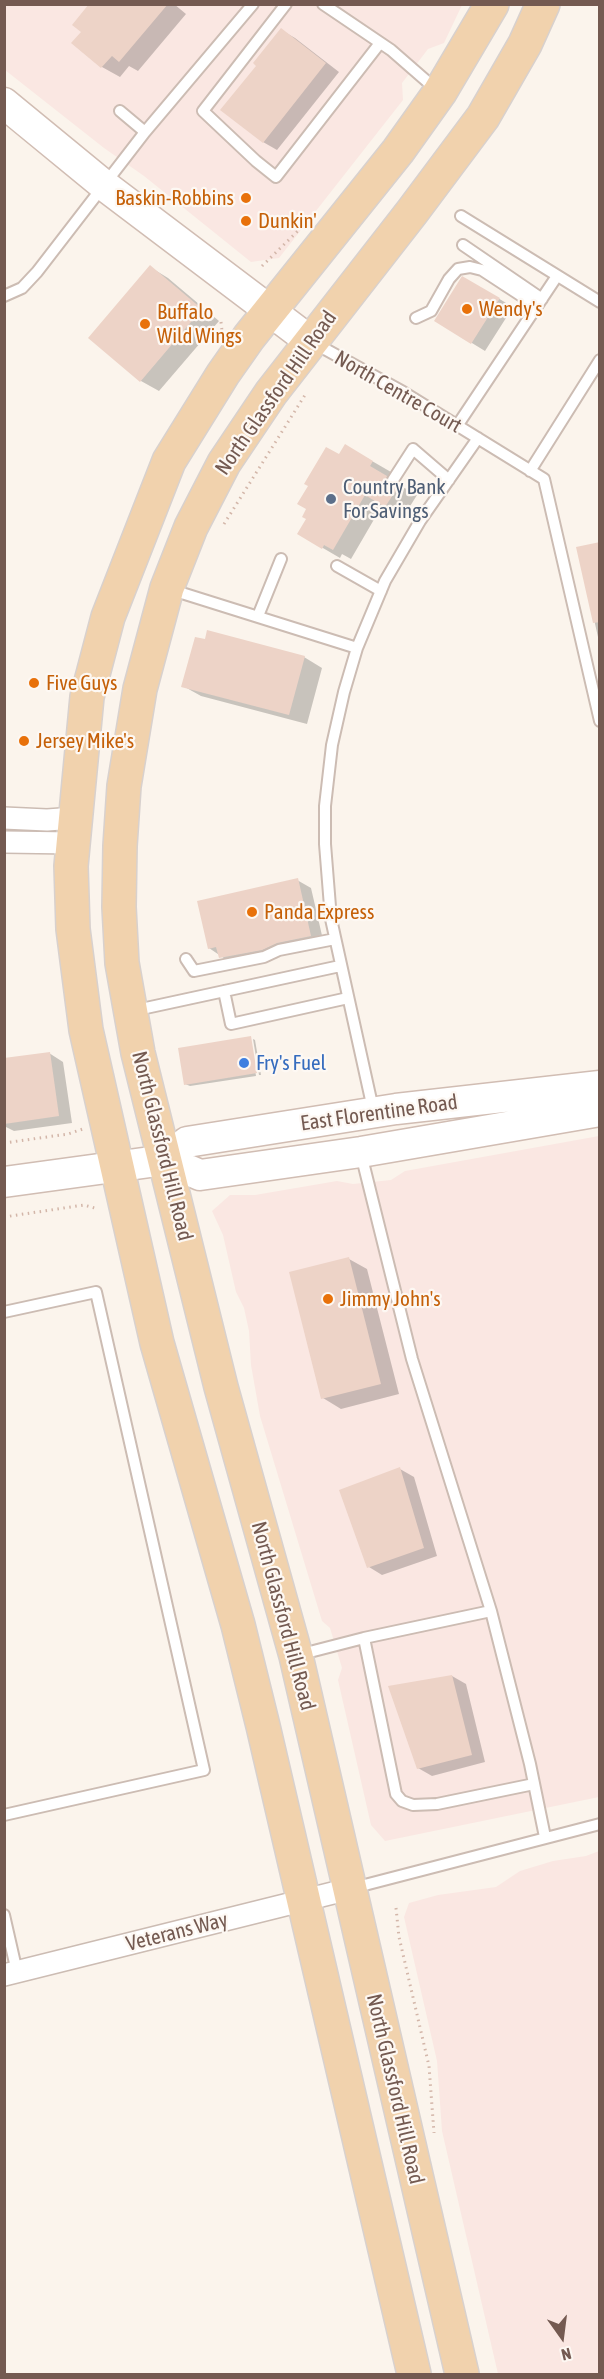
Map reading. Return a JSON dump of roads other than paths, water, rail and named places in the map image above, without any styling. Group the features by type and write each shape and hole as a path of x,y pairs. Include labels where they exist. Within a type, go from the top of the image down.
{"main road":[{"path":"414,2374 238,1625 157,1343 86,1030 73,929 74,831 87,697 108,617 169,461 249,337 398,151 440,92 492,4"},
{"name":"North Glassford Hill Road","path":"462,2374 296,1656 221,1387 154,1121 130,1011 122,963 119,907 123,786 140,689 166,588 191,527 224,463 271,393 483,117 525,44 543,4"}],"street":[{"name":"North Centre Court","path":"4,103 105,186 310,341"},
{"path":"4,818 47,820 74,831"},
{"path":"4,842 74,831"},
{"name":"East Florentine Road","path":"4,1182 165,1160 187,1142 374,1113 600,1086"},
{"name":"East Florentine Road","path":"165,1160 200,1175 361,1152 600,1111"},
{"name":"Veterans Way","path":"11,1973 350,1889"}],"lane":[{"path":"4,296 22,288 37,273 145,132 253,4"},
{"path":"286,4 203,111 276,177 380,43"},
{"path":"323,4 380,43 440,92"},
{"path":"120,111 145,132"},
{"path":"462,216 600,302"},
{"path":"463,245 540,302"},
{"path":"416,318 431,311 449,279 458,269 470,267 482,270 540,302"},
{"path":"457,426 557,276"},
{"name":"North Centre Court","path":"310,341 403,392 544,479 600,721"},
{"path":"530,471 600,360"},
{"path":"374,1113 331,919 325,844 325,798 332,745 357,648 381,591 420,521 478,438"},
{"path":"393,480 413,448 449,480"},
{"path":"258,616 281,559"},
{"path":"337,566 381,591"},
{"path":"166,588 357,648"},
{"path":"186,959 194,971 264,957 279,950 335,939"},
{"path":"130,1011 340,966"},
{"path":"224,991 231,1024 348,998"},
{"path":"361,1152 412,1359 491,1611 545,1837"},
{"path":"4,1312 96,1292 204,1770 4,1815"},
{"path":"296,1656 364,1638 491,1611"},
{"path":"364,1638 396,1794 402,1801 413,1805 437,1804 534,1784"},
{"path":"350,1889 600,1824"},
{"path":"4,1915 11,1973"}],"place":[{"name":"Baskin-Robbins","path":"246,198"},
{"name":"Dunkin'","path":"246,221"},
{"name":"Wendy's","path":"467,309"},
{"name":"Buffalo Wild Wings","path":"145,324"},
{"name":"Country Bank For Savings","path":"331,499"},
{"name":"Five Guys","path":"34,683"},
{"name":"Jersey Mike's","path":"24,741"},
{"name":"Panda Express","path":"252,912"},
{"name":"Fry's Fuel","path":"244,1063"},
{"name":"Jimmy John's","path":"328,1299"}]}
